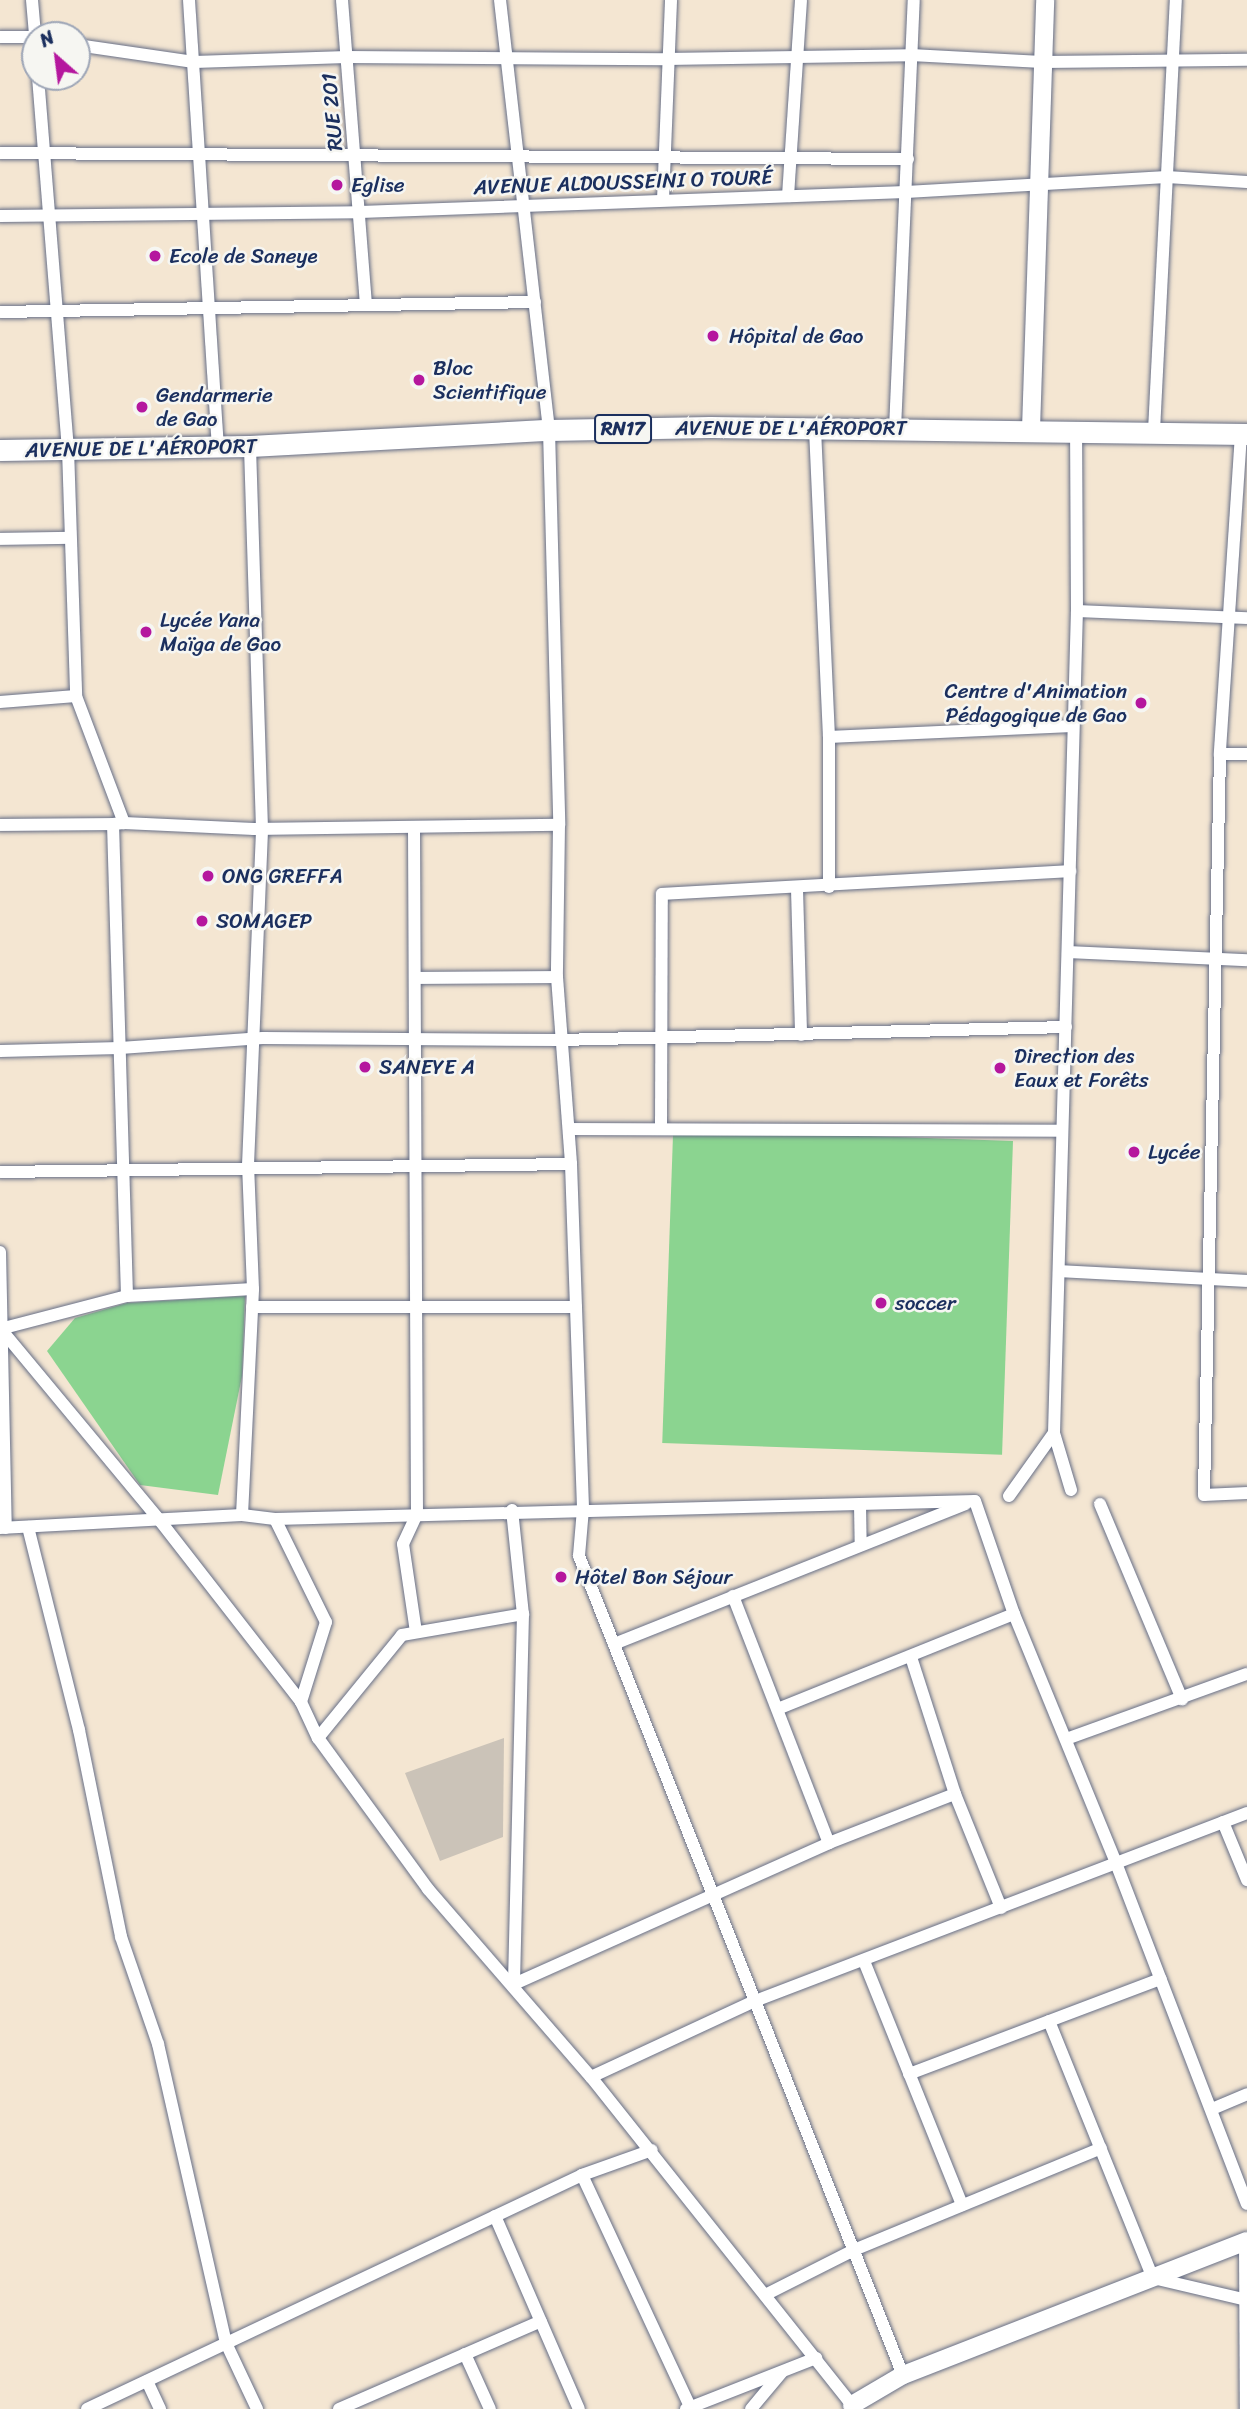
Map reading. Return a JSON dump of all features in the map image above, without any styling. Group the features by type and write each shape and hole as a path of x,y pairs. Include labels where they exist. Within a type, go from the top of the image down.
{"main road":[{"name":"AVENUE DE L'AÉROPORT","path":"0,450 250,446 549,430 1031,429 1244,434"}],"street":[{"path":"32,0 34,21"},
{"path":"189,0 218,446"},
{"name":"RUE 201","path":"342,0 366,304"},
{"path":"500,0 549,430 559,825 557,976 571,1164 583,1509 579,1556 903,2375"},
{"path":"663,200 662,156 671,0"},
{"path":"788,197 793,157 801,0"},
{"path":"895,429 914,0"},
{"path":"1031,429 1045,0"},
{"path":"1154,430 1176,0"},
{"path":"0,37 21,36"},
{"path":"91,47 194,62 347,57 666,59 911,55 1042,62 1173,64 1247,60"},
{"path":"39,91 68,449 67,538 76,696 118,823 120,1048 127,1296"},
{"path":"0,153 908,159"},
{"name":"AVENUE ALDOUSSEINI O TOURÉ","path":"0,216 359,212 524,203 906,192 1167,177 1247,182"},
{"path":"0,312 535,302"},
{"path":"815,429 829,737 829,887"},
{"path":"1071,1490 1054,1433 1060,1131 1066,1027 1077,611 1076,430"},
{"path":"1244,434 1220,754 1204,1495 1247,1493"},
{"path":"242,1515 253,1289 248,1166 256,1038 262,829 250,446"},
{"path":"0,539 67,538"},
{"path":"1077,611 1247,618"},
{"path":"0,702 76,696"},
{"path":"829,737 1072,726"},
{"path":"1220,754 1247,754"},
{"path":"0,825 118,823 262,829 559,825"},
{"path":"414,828 417,1514 403,1544 416,1632"},
{"path":"661,1129 662,894 797,889 1070,871"},
{"path":"797,889 802,1035"},
{"path":"1068,952 1247,960"},
{"path":"415,978 557,976"},
{"path":"0,1051 120,1048 256,1038 415,1042 662,1039 1066,1027"},
{"path":"569,1129 1060,1131"},
{"path":"0,1172 248,1166 571,1164"},
{"path":"0,1252 3,1528 161,1522 242,1515 275,1519 512,1510 860,1505 975,1500"},
{"path":"1059,1271 1247,1281"},
{"path":"0,1329 127,1296 253,1289"},
{"path":"252,1307 576,1307"},
{"path":"0,1329 161,1522 301,1702 318,1738 428,1889 514,1984 652,2150 854,2407 903,2375 1246,2241 1246,2409"},
{"path":"1009,1496 1054,1433"},
{"path":"614,1644 975,1500"},
{"path":"975,1500 1014,1614 1116,1863 1247,2204"},
{"path":"1100,1504 1182,1699"},
{"path":"860,1505 861,1544"},
{"path":"512,1510 523,1614 514,1984"},
{"path":"275,1519 326,1622 301,1702"},
{"path":"27,1527 79,1730 121,1937 161,2055 226,2343 257,2409"},
{"path":"733,1596 780,1707 829,1843"},
{"path":"318,1738 402,1635 523,1614"},
{"path":"780,1707 1014,1614"},
{"path":"911,1657 955,1794 1002,1908"},
{"path":"1066,1739 1247,1674"},
{"path":"514,1984 829,1843 955,1794"},
{"path":"591,2077 755,2001 1247,1813"},
{"path":"1223,1822 1247,1880"},
{"path":"864,1961 962,2205"},
{"path":"909,2074 1161,1979"},
{"path":"1049,2021 1153,2277"},
{"path":"1212,2109 1247,2094"},
{"path":"765,2295 854,2250 1101,2148"},
{"path":"87,2409 582,2175 652,2150"},
{"path":"582,2175 689,2408 816,2358"},
{"path":"495,2216 579,2409"},
{"path":"1153,2277 1247,2300"},
{"path":"340,2409 541,2321"},
{"path":"465,2354 490,2409"},
{"path":"751,2409 785,2369"},
{"path":"147,2381 160,2409"}],"shaded area":[{"path":"504,1738 503,1837 440,1861 405,1773"}],"green space":[{"path":"673,1129 1013,1141 1002,1455 662,1443"},
{"path":"245,1296 242,1376 218,1495 140,1485 47,1351 75,1318 127,1303"}],"place":[{"name":"Eglise","path":"337,185"},
{"name":"Ecole de Saneye","path":"155,256"},
{"name":"Hôpital de Gao","path":"713,336"},
{"name":"Bloc Scientifique","path":"419,380"},
{"name":"Gendarmerie de Gao","path":"142,407"},
{"name":"Lycée Yana Maïga de Gao","path":"146,632"},
{"name":"Centre d'Animation Pédagogique de Gao","path":"1141,703"},
{"name":"ONG GREFFA","path":"208,876"},
{"name":"SOMAGEP","path":"202,921"},
{"name":"SANEYE A","path":"365,1067"},
{"name":"Direction des Eaux et Forêts","path":"1000,1068"},
{"name":"Lycée","path":"1134,1152"},
{"name":"soccer","path":"881,1303"},
{"name":"Hôtel Bon Séjour","path":"561,1577"}]}
